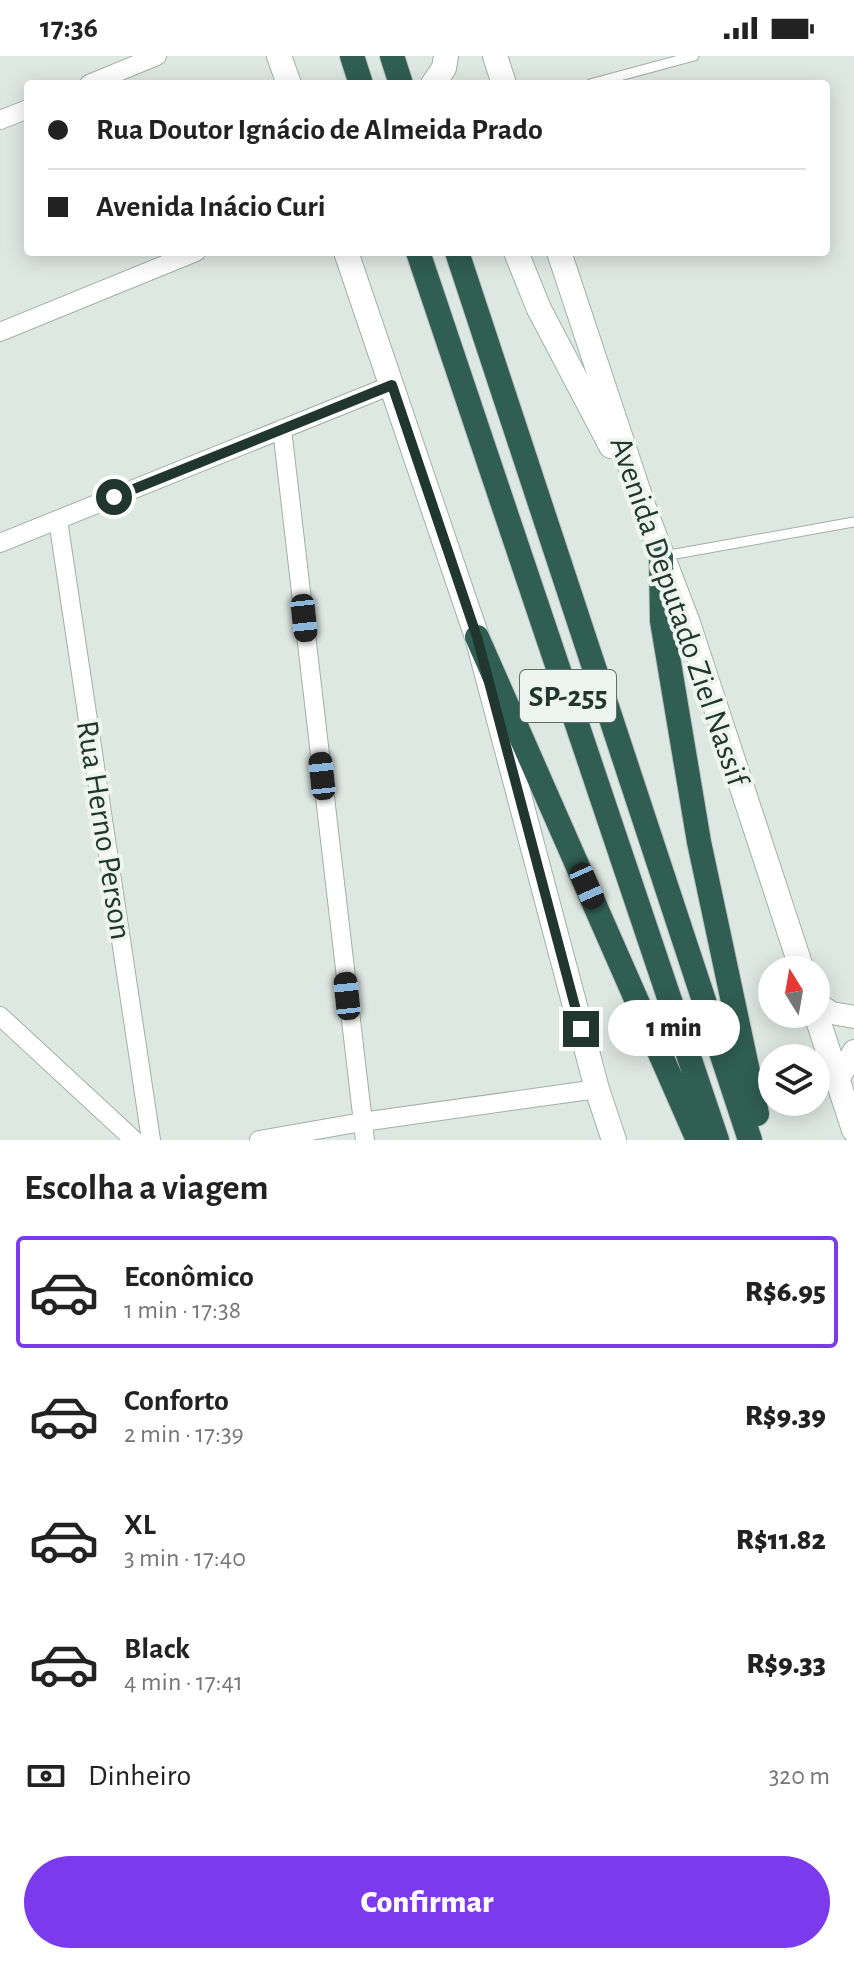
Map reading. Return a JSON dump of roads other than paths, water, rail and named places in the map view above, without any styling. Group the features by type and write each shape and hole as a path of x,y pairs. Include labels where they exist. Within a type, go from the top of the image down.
{"highway":[{"path":"392,56 400,80"},
{"path":"352,57 360,80"},
{"name":"SP-255","path":"419,256 717,1140"},
{"name":"SP-255","path":"458,256 750,1140"},
{"path":"661,557 662,621 699,842 745,1067 764,1140"},
{"path":"477,637 698,1140"}],"main road":[{"path":"436,80 444,68 446,56"},
{"path":"495,56 503,80"},
{"path":"347,256 477,637 597,1089 614,1140"},
{"path":"518,256 539,309 644,508"},
{"name":"Avenida Deputado Ziel Nassif","path":"560,256 661,557 688,623 797,956"},
{"path":"821,1028 854,1130"}],"street":[{"path":"99,80 157,56"},
{"path":"0,120 24,111"},
{"path":"0,332 186,256"},
{"path":"0,543 392,385"},
{"path":"282,429 364,1131"},
{"name":"Rua Herno Person","path":"58,520 151,1140"},
{"path":"830,1012 854,1017"},
{"path":"0,1016 134,1140"},
{"path":"838,1080 854,1051"},
{"path":"259,1140 364,1131 597,1089"}],"lane":[{"path":"605,80 694,56"},
{"path":"661,557 854,522"}]}
